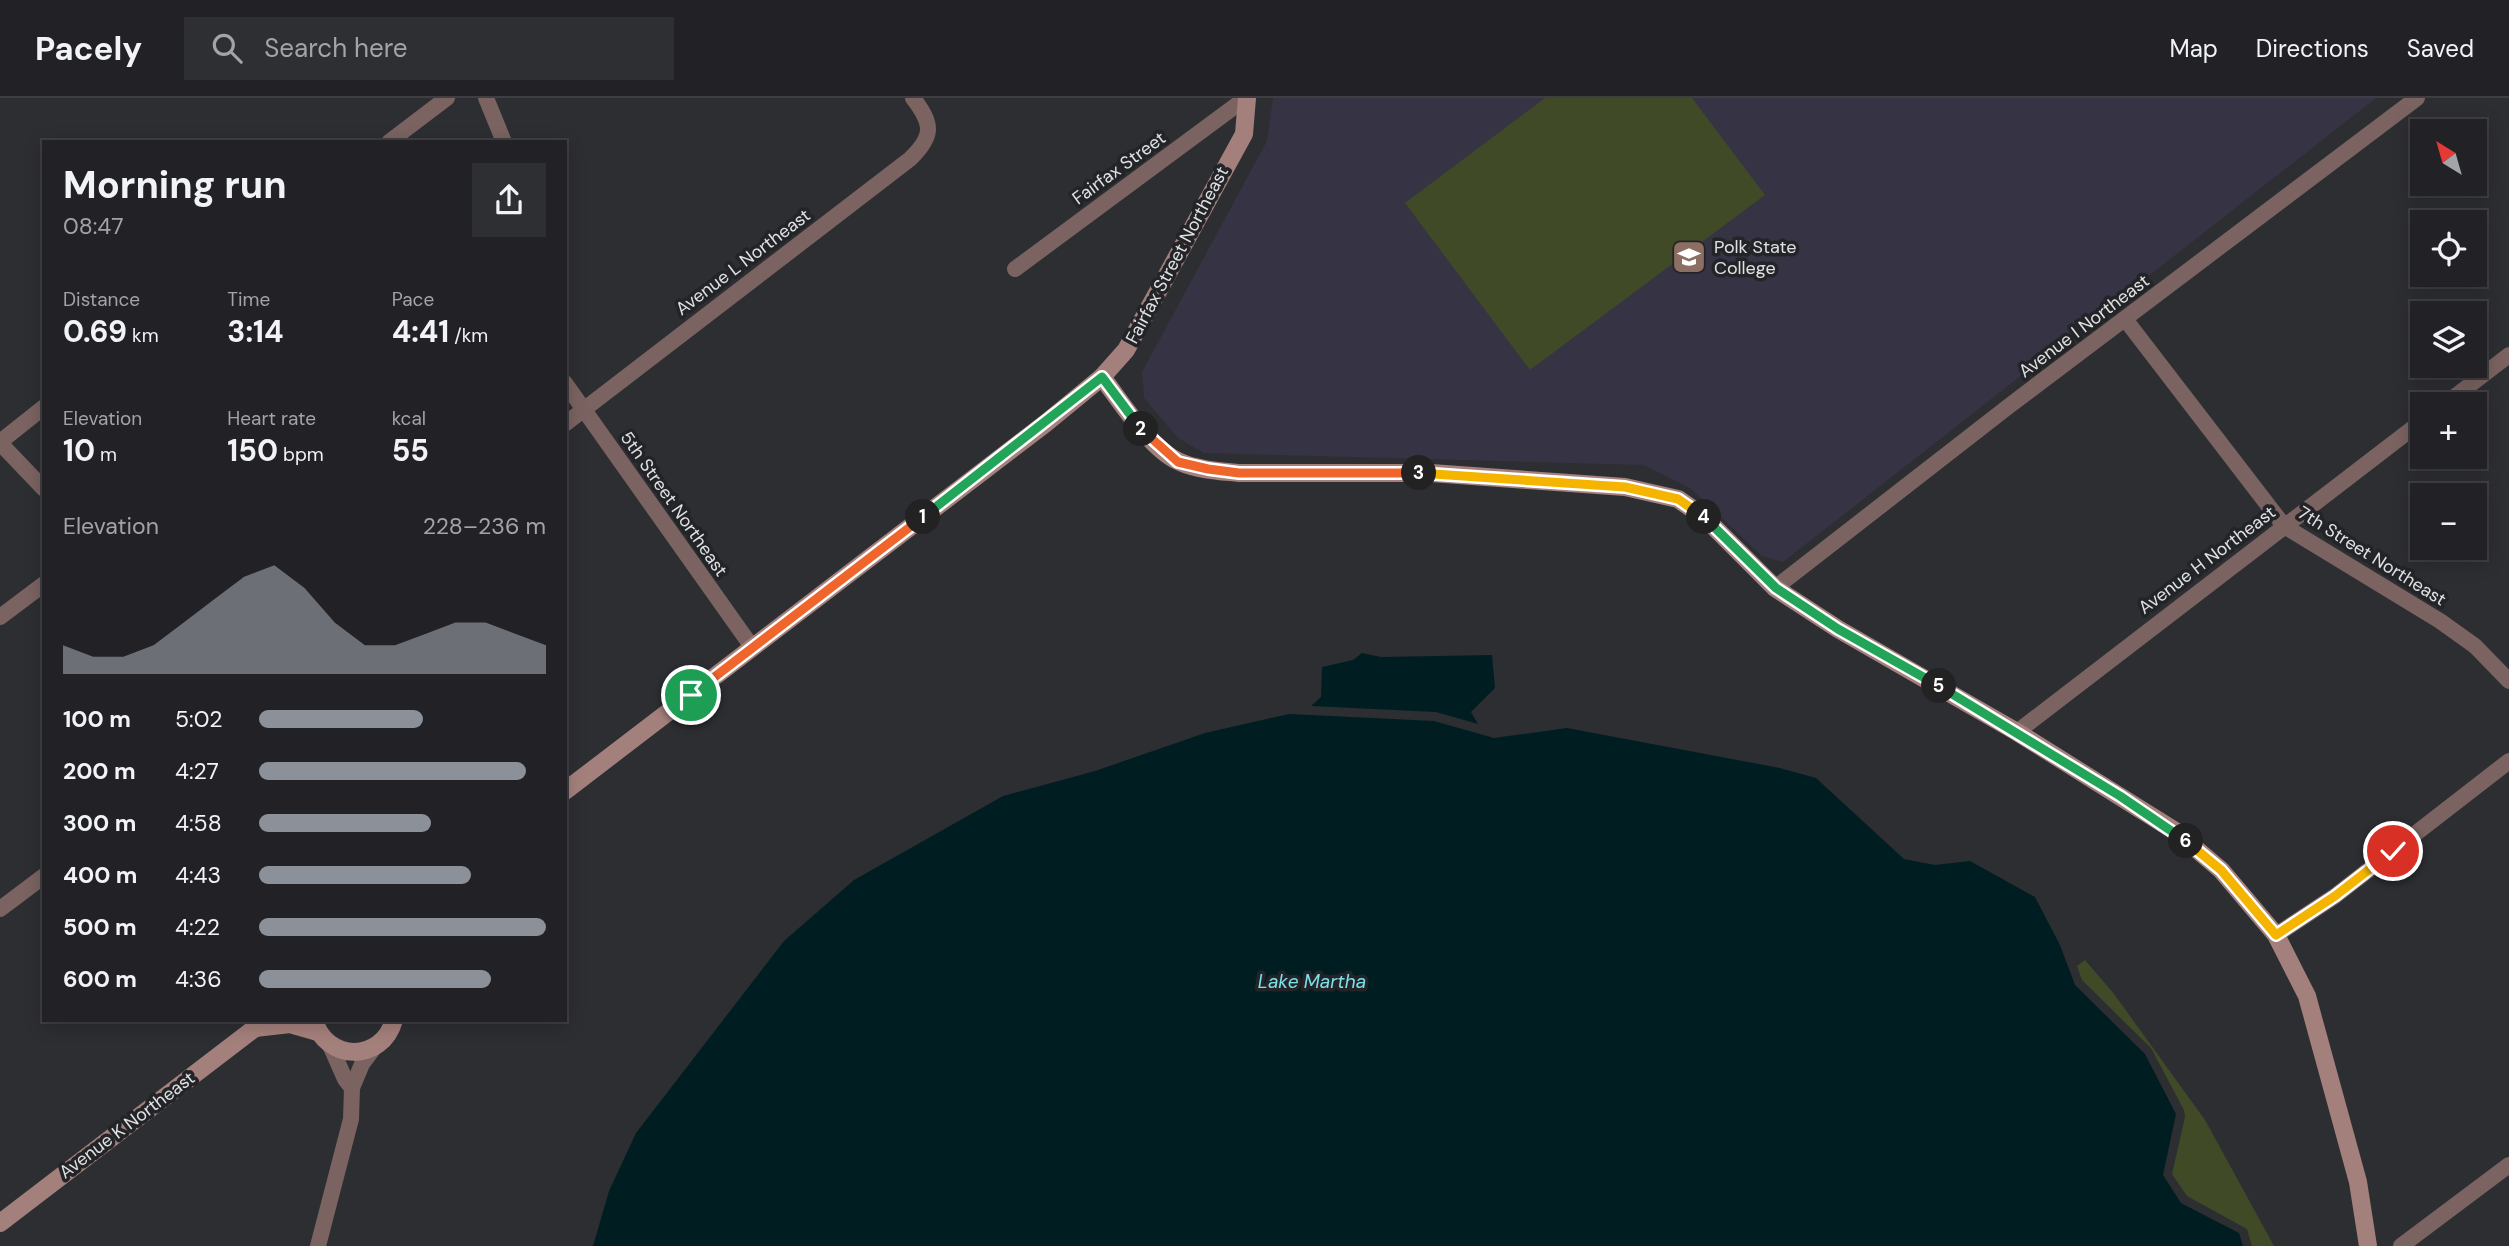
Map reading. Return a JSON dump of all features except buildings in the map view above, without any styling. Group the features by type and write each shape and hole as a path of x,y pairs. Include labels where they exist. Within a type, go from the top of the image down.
{"street":[{"path":"392,140 447,98"},
{"path":"486,98 504,140"},
{"name":"Avenue L Northeast","path":"567,423 910,159 929,135 928,121 913,98"},
{"name":"Fairfax Street","path":"1015,269 1246,98"},
{"name":"Fairfax Street Northeast","path":"752,647 1046,423 1102,377 1126,351 1244,134 1246,98"},
{"name":"Avenue I Northeast","path":"1776,588 1848,529 2417,98"},
{"name":"7th Street Northeast","path":"2125,319 2284,526 2440,621 2475,646 2509,681"},
{"path":"2461,392 2509,355"},
{"path":"1102,377 1148,437 1178,462 1239,473 1431,472 1590,483 1653,491 1678,499 1695,510 1776,588 1838,629 2017,732 2175,831 2221,870 2276,935 2306,996 2358,1182 2368,1246"},
{"name":"5th Street Northeast","path":"567,386 752,647"},
{"path":"42,409 0,443 42,487"},
{"name":"Avenue H Northeast","path":"2017,732 2410,430"},
{"path":"0,617 42,586"},
{"path":"567,789 752,647"},
{"path":"2276,935 2335,896 2509,761"},
{"path":"0,909 42,878"},
{"path":"318,1246 351,1119 352,1088 362,1064 390,1033 393,1022"},
{"name":"Avenue K Northeast","path":"0,1223 258,1024 290,1024 320,1033 354,1053 374,1048"},
{"path":"320,1033 352,1088"},
{"path":"2400,1246 2509,1165"}],"shaded area":[{"name":"Polk State College","path":"1273,98 2376,98 1783,562 1762,556 1690,488 1644,465 1204,453 1178,438 1144,398 1142,372 1267,141"}],"green space":[{"path":"1545,98 1692,98 1765,195 1530,370 1405,203"},
{"path":"2085,960 2114,994 2205,1120 2274,1246 2252,1246 2247,1229 2187,1196 2172,1174 2185,1117 2184,1110 2151,1048 2082,980 2077,966"}],"water":[{"path":"1362,653 1381,657 1492,655 1495,688 1471,712 1478,724 1436,712 1311,706 1321,697 1322,667 1353,660"},
{"name":"Lake Martha","path":"1289,714 1434,721 1494,738 1567,728 1780,768 1816,778 1904,859 1935,865 1970,861 2035,897 2060,945 2075,985 2145,1054 2176,1114 2163,1175 2181,1203 2239,1233 2243,1246 593,1246 609,1191 636,1133 784,941 854,880 1003,796 1095,771 1205,733"}],"place":[{"name":"Polk State College","path":"1689,257"}],"route":[{"path":"691,695 1046,423 1102,377 1148,437 1178,462 1208,469 1239,473 1431,472 1590,483 1653,491 1678,499 1704,517 1776,588 1838,629 2017,732 2175,831 2221,870 2276,935 2335,896 2393,851"}]}
